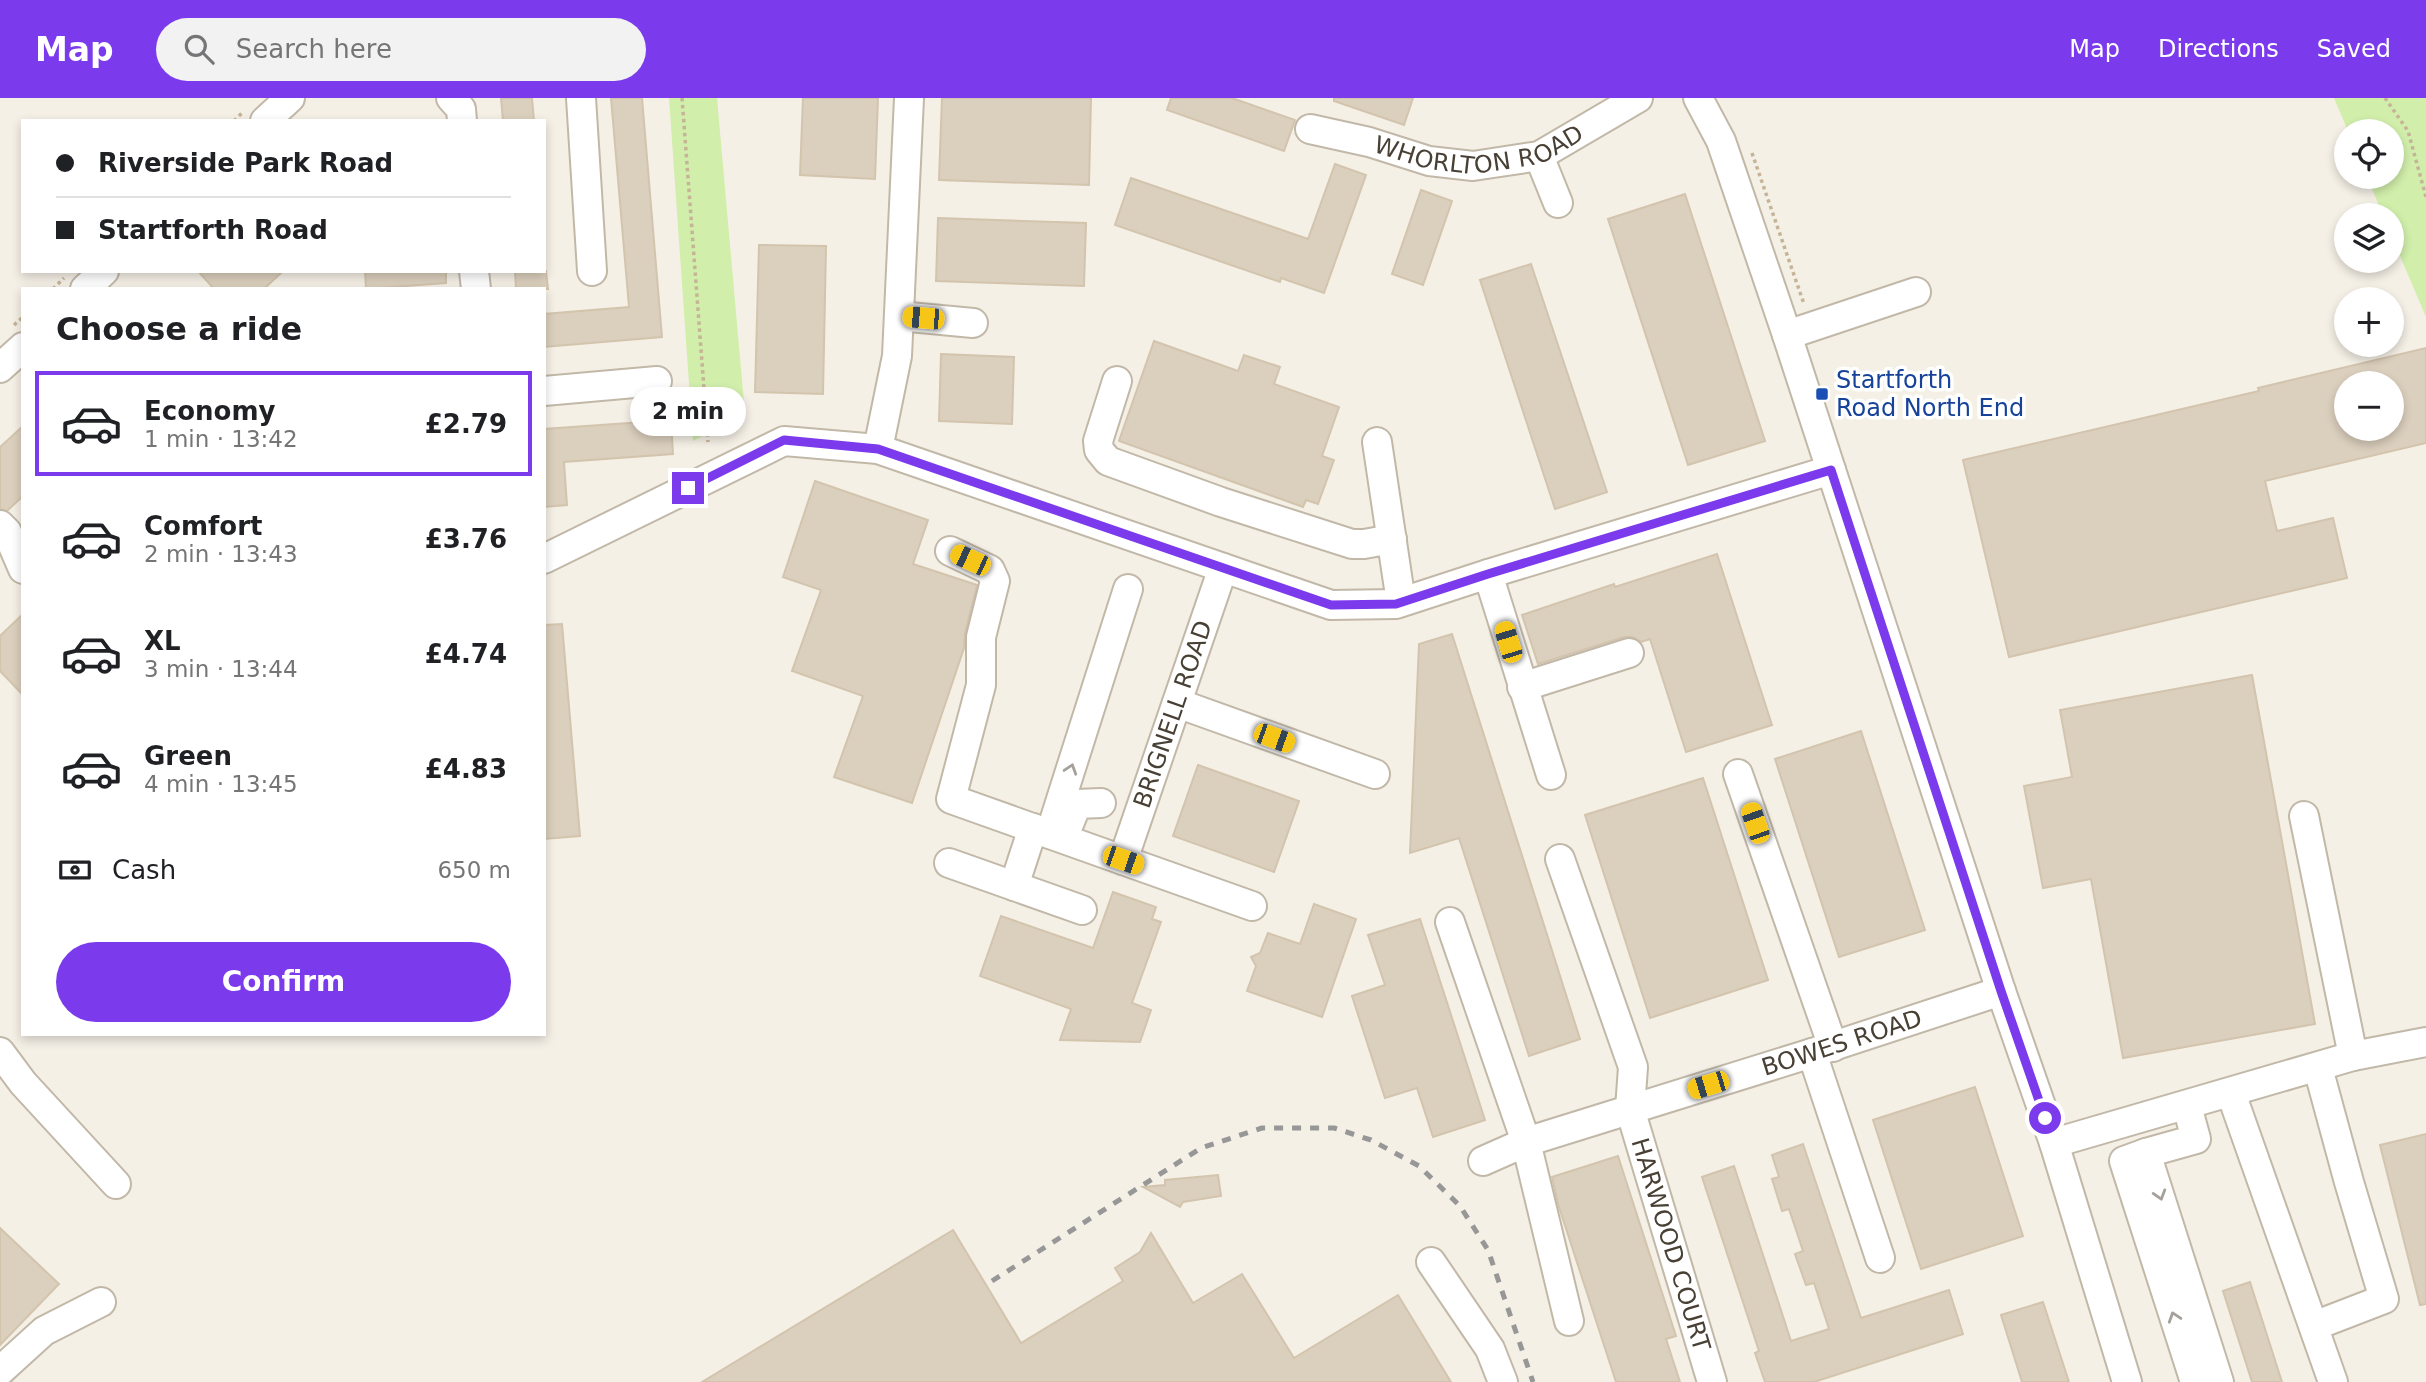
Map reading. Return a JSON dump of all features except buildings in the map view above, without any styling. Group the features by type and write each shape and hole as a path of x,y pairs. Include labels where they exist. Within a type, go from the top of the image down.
{"street":[{"path":"267,119 290,98"},
{"path":"451,98 461,110 462,119"},
{"path":"581,98 592,271"},
{"path":"878,449 897,356 909,98"},
{"name":"WHORLTON ROAD","path":"1310,129 1369,142 1429,161 1473,166 1539,156 1638,98"},
{"path":"1698,98 1721,141 1787,335 2001,991 2054,1143 2127,1382"},
{"path":"1539,156 1558,203"},
{"path":"87,287 102,273"},
{"path":"1787,335 1916,292"},
{"path":"899,316 973,323"},
{"path":"0,368 21,349"},
{"path":"546,391 657,381"},
{"path":"1117,382 1098,441 1099,450 1108,461 1221,502 1352,544 1392,539"},
{"path":"546,558 784,440 878,449 1331,605 1401,602 1831,470"},
{"path":"1377,442 1401,602"},
{"path":"2,532 21,567"},
{"path":"950,551 990,570 995,581 981,637 981,685 951,799 1252,906"},
{"name":"BRIGNELL ROAD","path":"1123,860 1223,568"},
{"path":"1488,574 1551,775"},
{"path":"1014,886 1046,833 1128,589"},
{"path":"1522,687 1629,653"},
{"path":"1177,703 1376,774"},
{"path":"1738,774 1823,1050 1880,1258"},
{"path":"1046,833 1077,804 1101,803"},
{"path":"2304,816 2354,1056"},
{"path":"1560,859 1633,1067 1630,1109"},
{"path":"949,863 1083,910"},
{"path":"1450,922 1526,1142 1569,1321"},
{"name":"BOWES ROAD","path":"1483,1161 1526,1142 1823,1050 2001,991"},
{"path":"2054,1143 2354,1056 2426,1042"},
{"path":"0,1052 23,1083 116,1184"},
{"path":"2314,1326 2384,1298 2349,1182 2319,1068"},
{"path":"2231,1093 2333,1382"},
{"path":"2187,1106 2196,1139 2124,1161 2195,1382"},
{"name":"HARWOOD COURT","path":"1630,1109 1712,1382"},
{"path":"2146,1153 2219,1382"},
{"path":"1431,1262 1490,1349 1503,1382"},
{"path":"0,1371 44,1331 101,1302"}],"path":[{"path":"682,98 708,442"},
{"path":"2385,98 2408,131 2426,197"}],"green space":[{"path":"669,98 717,98 745,414 693,441"},
{"path":"2334,98 2426,98 2426,317 2404,265 2404,203 2378,203 2372,189 2404,189 2404,119 2343,119"}],"railway":[{"path":"992,1281 1201,1148 1262,1128 1334,1128 1371,1140 1419,1166 1460,1206 1488,1250 1533,1382"}],"place":[{"name":"Startforth Road North End","path":"1822,394"}],"route":[{"path":"688,488 784,440 878,449 1331,605 1396,604 1831,470 2045,1118"}]}
